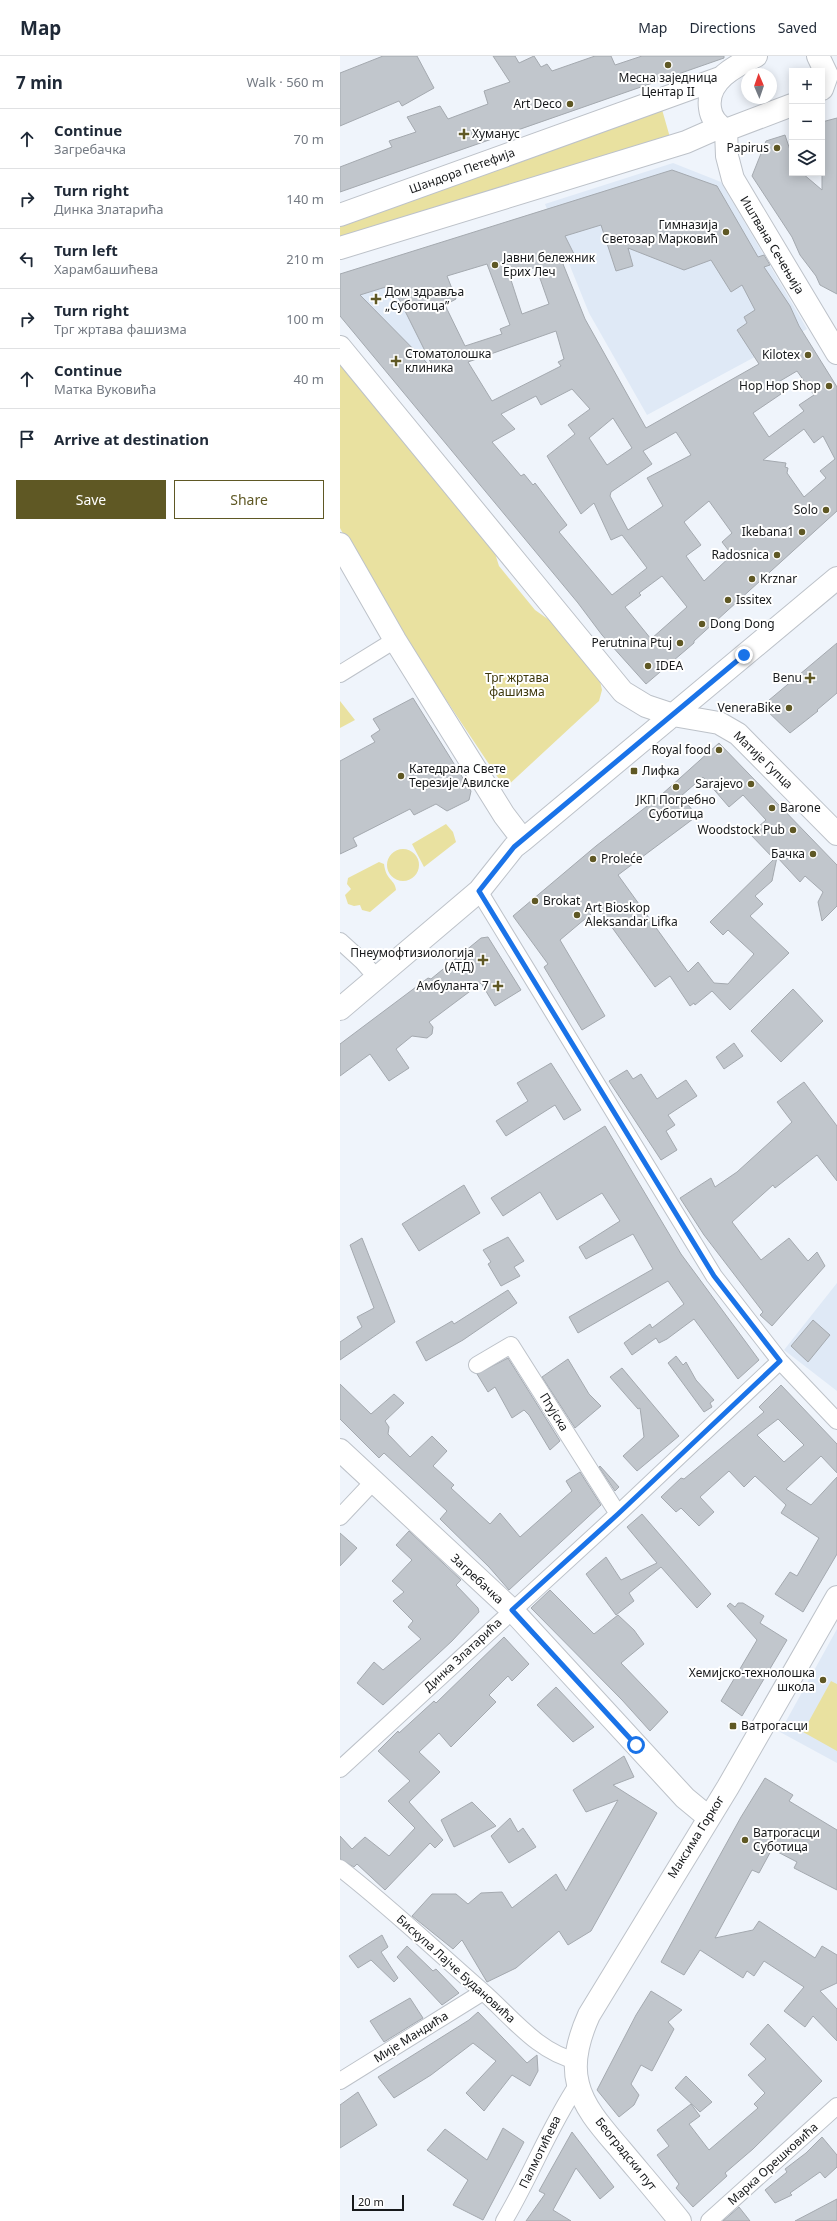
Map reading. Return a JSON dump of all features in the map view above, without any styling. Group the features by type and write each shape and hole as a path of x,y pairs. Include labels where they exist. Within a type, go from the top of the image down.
{"street":[{"name":"Шандора Петефија","path":"340,215 728,68 756,56"},
{"path":"723,128 712,117 709,101 710,94 728,68"},
{"path":"340,248 679,144 789,106"},
{"name":"Иштвана Сечењија","path":"723,128 727,156 733,178 837,353"},
{"path":"340,347 623,692 646,706 673,715"},
{"path":"340,544 396,640 504,815 523,840"},
{"path":"340,1009 479,891 514,847 837,578"},
{"path":"340,674 396,640"},
{"name":"Матије Гупца","path":"673,715 719,723 738,734 837,834"},
{"path":"479,891 714,1276 780,1361 837,1421"},
{"path":"340,941 362,960 377,978"},
{"name":"Птујска","path":"477,1365 511,1345 618,1514"},
{"name":"Динка Златарића","path":"340,1769 618,1514 780,1361"},
{"name":"Загребачка","path":"340,1450 512,1610 685,1798 708,1817"},
{"path":"340,1517 373,1482"},
{"name":"Максима Горког","path":"578,2084 577,2061 581,2032 589,2015 708,1817 732,1780 837,1598"},
{"name":"Бискупа Лајче Будановића","path":"340,1868 483,1992 536,2042 561,2058 577,2061"},
{"name":"Мије Мандића","path":"340,2082 483,1992"},
{"name":"Палмотићева","path":"504,2221 534,2166 561,2109 578,2084"},
{"name":"Београдски пут","path":"578,2084 585,2101 602,2127 680,2221"},
{"name":"Марка Орешковића","path":"709,2221 837,2106"}],"shaded area":[{"path":"673,163 721,182 807,329 647,415 589,313 545,204"},
{"name":"Дом здравља „Суботица”","path":"394,258 444,353 419,364 382,323 360,340 340,316 340,274"},
{"path":"837,1283 837,1391 784,1350"},
{"name":"Хемијско-технолошка школа","path":"837,1629 837,1763 780,1732"}],"green space":[{"path":"661,106 671,141 340,242 340,222"},
{"name":"Трг жртава фашизма","path":"340,365 493,547 499,566 535,610 552,622 600,681 602,690 599,701 505,788 372,589 340,528"},
{"path":"340,701 355,720 340,728"},
{"path":"446,824 453,832 456,842 424,867 412,844"},
{"path":"400,849 406,849 416,856 419,865 418,871 412,878 406,881 400,881 390,874 387,868 387,862 394,852"},
{"path":"379,862 384,864 388,877 394,884 396,890 370,912 362,910 360,905 354,906 348,904 345,895 351,889 347,884 348,878"},
{"path":"831,1681 837,1684 837,1751 803,1732"}],"building":[{"path":"383,56 417,56 434,88 402,106 399,101 340,126 340,73"},
{"path":"493,56 515,56 519,63 534,56 541,67 547,64 552,71 595,56 611,56 615,65 642,56 724,56 724,58 340,192 340,167 392,147 389,141 416,132 407,117 440,106 448,119 488,104 484,91 510,82"},
{"path":"837,118 837,294 820,285 816,276 800,255 792,237 752,176 766,141 785,135 789,147 789,176 806,176 822,190 822,176 825,176 825,121"},
{"path":"672,170 717,186 758,257 764,255 770,265 764,267 790,306 799,326 837,387 837,511 694,641 694,643 646,684 602,635 578,603 340,316 340,274","holes":["601,225 616,271 633,266 628,248 684,270 711,260 731,292 742,285 755,310 744,317 747,323 737,330 759,364 646,428 585,319 563,264 576,258 565,236","487,264 510,325 500,329 502,334 465,346 445,305 456,299 447,276","536,267 549,304 522,314 510,277","392,285 435,371 360,295","556,331 564,359 558,362 561,366 492,401 468,362","797,371 814,395 799,405 804,411 769,437 753,413 781,394 775,384","572,389 590,409 568,425 575,434 547,456 581,514 594,503 611,540 622,535 647,568 612,595 559,532 567,525 535,483 533,485 524,474 521,476 492,442 515,429 501,414 536,396 541,405","613,418 632,448 607,465 589,438","804,429 814,443 823,436 835,459 820,471 826,478 804,497 787,473 788,468 785,467 786,463 763,460","676,432 691,455 647,478 663,506 628,530 610,496 611,492 652,464 643,451","709,501 732,533 722,542 732,555 704,581 686,556 701,545 684,522","662,576 687,607 651,639 625,607 641,595 639,593"]},
{"path":"837,643 837,693 817,710 818,711 790,733 762,706"},
{"name":"Катедрала Свете Терезије Авилске","path":"413,698 471,791 469,800 447,811 436,804 414,815 410,809 353,838 357,846 340,854 340,761 375,742 371,736 380,730 373,719"},
{"path":"719,743 837,865 837,906 822,921 818,902 823,892 805,876 800,882 777,857 772,881 755,896 763,904 750,916 789,953 730,1010 712,991 695,1005 694,1003 690,1006 670,976 655,987 598,908 560,940 605,1016 582,1030 544,967 548,964 513,916 596,846 660,796","holes":["703,777 729,807 743,795 766,820 750,834 774,859 710,922 723,935 728,930 754,954 728,984 714,983 698,962 688,972 618,875 697,816 681,796"]},
{"path":"488,937 521,990 495,1006 481,983 429,1022 433,1027 432,1034 427,1038 412,1036 396,1049 409,1068 389,1081 370,1054 340,1076 340,1044 428,978 431,979 481,938"},
{"path":"793,989 823,1021 781,1062 751,1031"},
{"path":"734,1043 743,1056 724,1069 716,1057"},
{"path":"551,1063 581,1110 564,1120 555,1105 506,1136 496,1121 528,1101 517,1083"},
{"path":"627,1070 633,1079 641,1074 657,1099 686,1080 697,1096 668,1115 675,1125 666,1131 677,1150 661,1160 609,1081"},
{"path":"804,1082 837,1126 837,1181 817,1155 775,1188 773,1185 732,1222 761,1260 789,1238 808,1261 817,1252 825,1266 772,1326 760,1315 763,1312 704,1235 680,1198 711,1178 715,1187 737,1172 792,1122 777,1102"},
{"path":"605,1126 681,1254 759,1360 738,1379 694,1319 667,1339 659,1343 656,1338 632,1355 624,1343 650,1324 652,1328 684,1304 668,1281 578,1333 569,1317 653,1269 633,1234 586,1259 579,1247 620,1221 602,1193 557,1220 540,1192 503,1216 491,1198"},
{"path":"464,1185 480,1213 419,1251 402,1224"},
{"path":"508,1237 524,1261 514,1267 520,1276 501,1286 488,1264 491,1262 483,1250"},
{"path":"362,1238 395,1322 340,1360 340,1342 362,1327 357,1317 374,1308 350,1245"},
{"path":"508,1290 517,1303 463,1340 426,1361 416,1342 452,1321 454,1324"},
{"path":"813,1320 830,1335 808,1362 791,1346"},
{"path":"676,1356 683,1365 686,1362 696,1380 714,1400 710,1403 712,1407 704,1412 668,1363"},
{"path":"508,1358 560,1441 550,1450 529,1415 524,1410 512,1418 495,1387 488,1392 477,1374"},
{"path":"568,1359 589,1394 601,1406 575,1428 542,1377"},
{"path":"622,1368 679,1436 637,1471 623,1456 644,1437 640,1408 638,1409 610,1377"},
{"path":"340,1384 371,1414 394,1394 404,1403 385,1421 389,1427 388,1434 410,1457 432,1436 447,1451 433,1466 454,1485 451,1488 490,1524 500,1513 520,1537 572,1491 566,1481 580,1472 601,1505 509,1590 489,1567 440,1519 447,1511 384,1453 379,1458 340,1419"},
{"path":"781,1385 837,1444 837,1473 821,1456 786,1489 811,1505 837,1477 837,1554 803,1612 775,1594 790,1572 797,1576 819,1538 781,1513 786,1505 755,1476 744,1487 729,1471 700,1497 714,1512 699,1526 681,1508 676,1512 661,1497 681,1478 684,1479 764,1412 759,1407","holes":["778,1419 804,1445 784,1462 757,1435"]},
{"path":"600,1466 619,1487 615,1491 599,1467"},
{"path":"642,1514 711,1594 697,1608 661,1567 629,1593 634,1601 616,1615 586,1574 606,1557 621,1580 657,1563 627,1527"},
{"path":"409,1531 461,1580 456,1585 478,1608 479,1612 452,1641 383,1705 357,1683 374,1662 383,1670 421,1639 408,1627 413,1621 393,1601 404,1592 392,1581 412,1560 396,1545"},
{"path":"340,1533 357,1548 340,1566"},
{"path":"550,1590 594,1634 618,1615 634,1630 644,1644 621,1663 668,1712 650,1731 622,1700 531,1608"},
{"path":"730,1603 735,1607 738,1603 743,1603 764,1616 760,1623 787,1640 742,1716 721,1701 757,1640 727,1606"},
{"path":"504,1637 529,1664 512,1681 508,1676 489,1695 496,1702 451,1747 439,1733 419,1752 440,1772 409,1802 443,1840 435,1848 430,1843 385,1890 357,1864 354,1867 340,1859 340,1836 352,1849 365,1837 389,1856 415,1828 388,1801 410,1781 378,1751 398,1731 399,1733 434,1701 436,1703"},
{"path":"556,1687 594,1727 573,1742 537,1705"},
{"path":"624,1756 634,1777 613,1785 657,1813 591,1931 568,1945 559,1931 516,1968 487,1982 462,1940 453,1949 412,1916 432,1894 456,1894 468,1904 481,1893 502,1892 512,1908 556,1874 566,1891 618,1800 586,1812 573,1790"},
{"path":"765,1778 793,1795 789,1801 837,1830 837,1890 794,1868 797,1862 772,1849 759,1873 752,1870 715,1938 753,1930 759,1921 815,1958 822,1946 837,1955 837,1983 820,1991 837,2009 837,2041 813,2016 805,2027 784,2011 804,1987 764,1961 754,1976 747,1971 743,1978 700,1950 684,1975 661,1962 741,1817"},
{"path":"472,1802 496,1826 454,1847 441,1820"},
{"path":"510,1818 518,1832 523,1828 536,1847 509,1863 491,1836"},
{"path":"382,1935 388,1947 381,1952 398,1978 394,1982 371,1960 358,1968 349,1956"},
{"path":"407,1946 433,1971 436,1969 459,1993 442,2005 397,1957"},
{"path":"651,1991 682,2010 668,2022 674,2029 652,2071 641,2065 631,2084 639,2095 634,2105 619,2117 597,2090 636,2015"},
{"path":"410,1998 423,2018 384,2042 370,2021"},
{"path":"478,2012 527,2063 537,2055 538,2071 530,2086 512,2075 484,2111 466,2093 496,2061 473,2043 431,2075 394,2098 378,2077 469,2020"},
{"path":"768,2024 822,2081 753,2149 725,2173 727,2176 693,2207 676,2188 679,2184 657,2155 669,2146 657,2130 691,2104 700,2116 689,2124 709,2150 758,2108 754,2104 765,2093 748,2075 766,2059 750,2044"},
{"path":"686,2076 712,2102 700,2112 675,2088"},
{"path":"358,2092 377,2125 340,2148 340,2105"},
{"path":"503,2128 524,2142 483,2220 453,2205 468,2180 427,2150 445,2129 487,2160"},
{"path":"572,2132 614,2187 600,2199 576,2168 553,2210 571,2221 526,2221 545,2194 539,2191"},
{"path":"822,2137 837,2155 837,2167 825,2178 820,2172 790,2193 792,2195 775,2203 765,2190 787,2172 785,2169 806,2153"},
{"path":"837,2199 837,2221 795,2221"},
{"path":"739,2207 750,2221 723,2221"}],"place":[{"name":"Месна заједница Центар II","path":"668,65"},
{"name":"Art Deco","path":"570,104"},
{"name":"Хуманус","path":"464,134"},
{"name":"Papirus","path":"777,148"},
{"name":"Гимназија Светозар Марковић","path":"726,232"},
{"name":"Јавни бележник Ерих Леч","path":"495,265"},
{"name":"Дом здравља „Суботица”","path":"376,299"},
{"name":"Kilotex","path":"808,355"},
{"name":"Стоматолошка клиника","path":"396,361"},
{"name":"Hop Hop Shop","path":"829,386"},
{"name":"Solo","path":"826,510"},
{"name":"Ikebana1","path":"802,532"},
{"name":"Radosnica","path":"777,555"},
{"name":"Krznar","path":"752,579"},
{"name":"Issitex","path":"728,600"},
{"name":"Dong Dong","path":"702,624"},
{"name":"Perutnina Ptuj","path":"680,643"},
{"name":"IDEA","path":"648,666"},
{"name":"Benu","path":"810,678"},
{"name":"VeneraBike","path":"789,708"},
{"name":"Royal food","path":"719,750"},
{"name":"Лифка","path":"634,771"},
{"name":"Катедрала Свете Терезије Авилске","path":"401,776"},
{"name":"Sarajevo","path":"751,784"},
{"name":"ЈКП Погребно Суботица","path":"676,787"},
{"name":"Barone","path":"772,808"},
{"name":"Woodstock Pub","path":"793,830"},
{"name":"Бачка","path":"813,854"},
{"name":"Proleće","path":"593,859"},
{"name":"Brokat","path":"535,901"},
{"name":"Art Bioskop Aleksandar Lifka","path":"577,915"},
{"name":"Пнеумофтизиологија (АТД)","path":"483,960"},
{"name":"Амбуланта 7","path":"498,986"},
{"name":"Хемијско-технолошка школа","path":"823,1680"},
{"name":"Ватрогасци","path":"733,1726"},
{"name":"Ватрогасци Суботица","path":"745,1840"}],"route":[{"path":"636,1745 512,1610 618,1514 780,1361 714,1276 479,891 514,847 744,655"}]}
